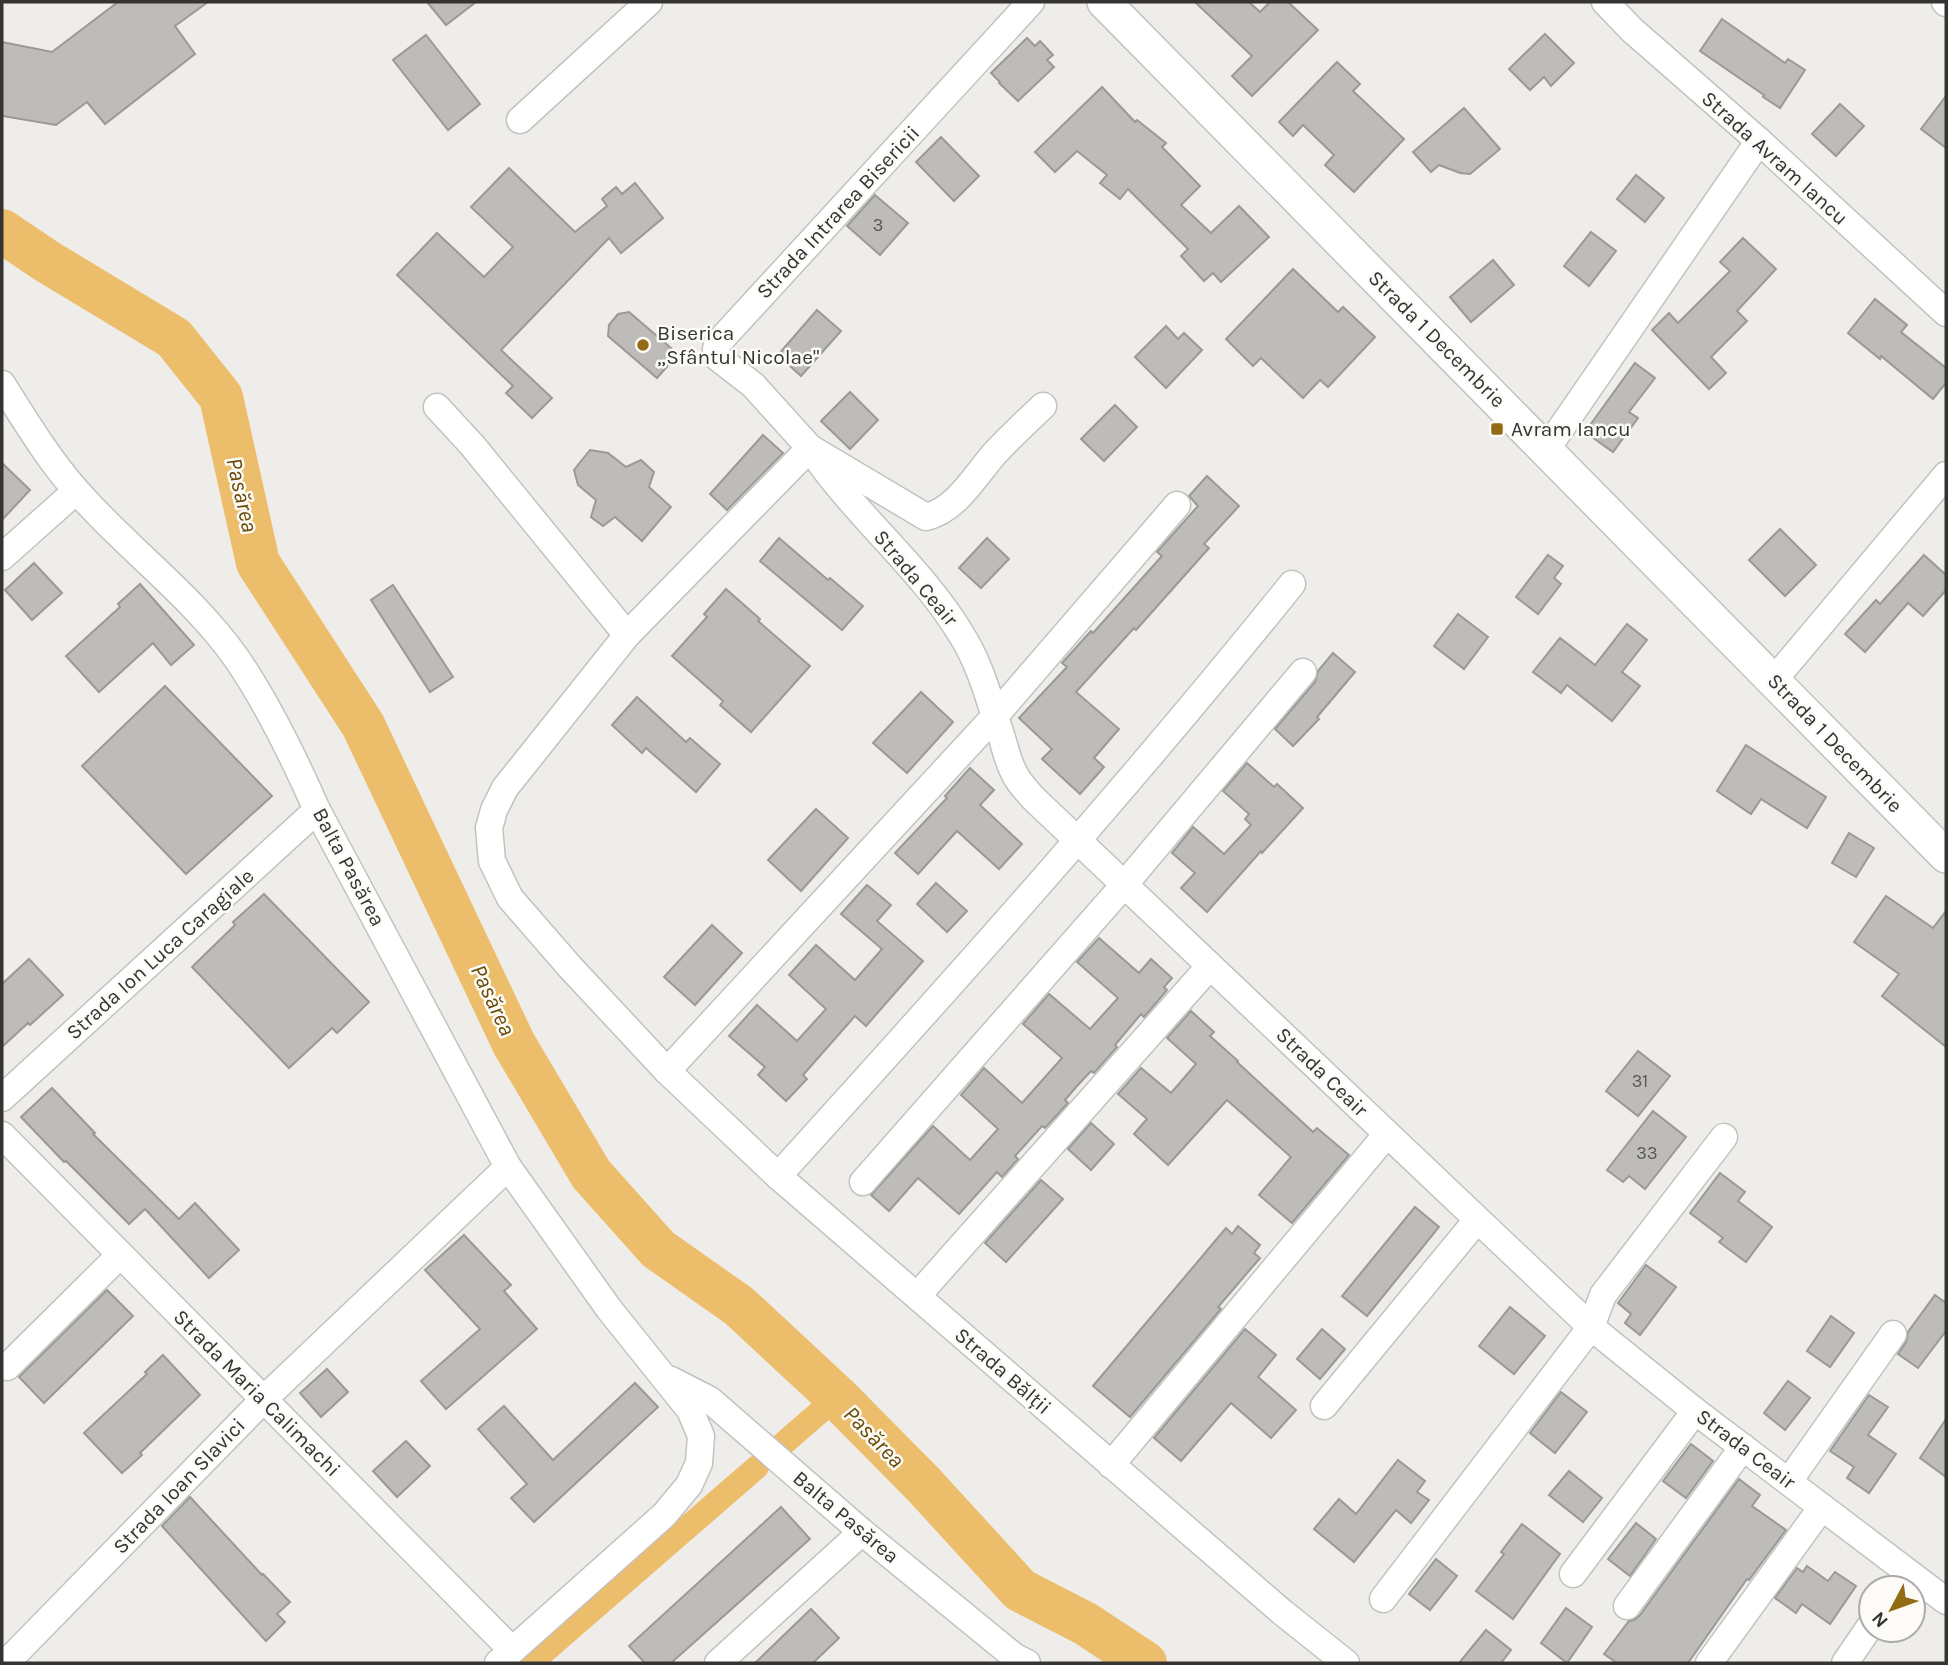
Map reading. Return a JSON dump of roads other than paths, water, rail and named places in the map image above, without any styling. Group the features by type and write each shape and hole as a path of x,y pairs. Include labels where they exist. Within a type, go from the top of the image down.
{"main road":[{"name":"Strada 1 Decembrie","path":"1104,2 1946,856"}],"street":[{"path":"520,120 649,2"},
{"name":"Strada Intrarea Bisericii","path":"1031,2 717,344 716,349 717,357 753,385 810,448 926,517 954,503 998,450 1043,406"},
{"name":"Strada Avram Iancu","path":"1605,2 1632,30 1759,141 1946,313"},
{"path":"1546,450 1759,141"},
{"name":"Balta Pasărea","path":"2,384 56,466 76,491 202,615 237,659 292,754 317,810 508,1167 609,1309 690,1410 701,1436 699,1463 690,1485 664,1516 505,1657"},
{"path":"437,407 472,445 627,635"},
{"name":"Strada Bălții","path":"810,448 627,635 505,788 489,828 492,861 510,898 570,967 667,1071 778,1176 1282,1612 1346,1663"},
{"name":"Strada Ceair","path":"810,448 824,469 941,605 961,633 978,668 1016,777 1033,798 1591,1327 1695,1411 1822,1507 1895,1574"},
{"path":"1774,680 1946,475"},
{"path":"2,557 76,491"},
{"path":"667,1071 995,716 1177,505"},
{"path":"778,1176 1077,841 1209,687 1292,584"},
{"path":"863,1182 1124,885 1303,672"},
{"name":"Strada Ion Luca Caragiale","path":"2,1098 317,810"},
{"path":"917,1296 1210,966"},
{"path":"1111,1465 1387,1134"},
{"name":"Strada Maria Calimachi","path":"2,1135 264,1399 505,1657"},
{"path":"1383,1599 1591,1327 1603,1295 1724,1137"},
{"name":"Strada Ioan Slavici","path":"6,1663 264,1399 508,1167"},
{"path":"1324,1406 1477,1220"},
{"path":"7,1367 120,1255"},
{"path":"1789,1481 1893,1334"},
{"name":"Balta Pasărea","path":"663,1376 710,1400 862,1532 1017,1661"},
{"path":"1573,1574 1695,1411"},
{"path":"1627,1606 1743,1447"},
{"path":"1709,1663 1822,1507"},
{"path":"718,1663 862,1532"},
{"name":"Strada Ceair","path":"1927,1592 1946,1601"},
{"path":"1845,1663 1858,1644"}],"waterway":[{"name":"Pasărea","path":"2,231 174,338 221,397 258,563 363,725 514,1044 591,1174 658,1249 739,1306 837,1397 924,1485 1020,1590 1086,1624 1145,1663"},
{"path":"784,1443 837,1397"},
{"path":"531,1663 757,1467"}],"place":[{"name":"Biserica „Sfântul Nicolae\"","path":"643,345"},
{"name":"Avram Iancu","path":"1497,429"}]}
